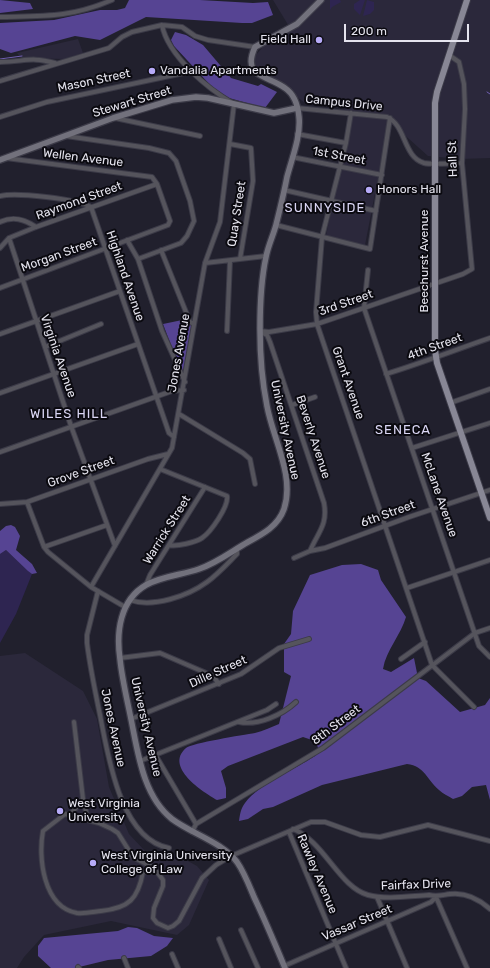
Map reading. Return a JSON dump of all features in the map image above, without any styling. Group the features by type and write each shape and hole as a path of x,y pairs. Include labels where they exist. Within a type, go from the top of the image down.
{"main road":[{"name":"Beechurst Avenue","path":"467,0 437,92 436,103 436,357 450,403 490,518"}],"street":[{"path":"0,17 69,14 90,10 112,0"},
{"path":"0,81 109,48 122,37 132,32 162,25 182,28 195,36 208,40 255,47 297,24 321,0"},
{"path":"162,25 164,36 175,53 205,85 234,104"},
{"name":"University Avenue","path":"255,47 251,61 253,69 263,78 288,89 298,108 299,124 297,134 276,225 266,256 260,331 261,373 268,410 285,474 287,496 280,518 272,527 205,567 146,585 130,600 125,607 120,624 120,658 140,761 150,791 165,813 236,860 260,908 285,967"},
{"name":"Hall St","path":"449,55 459,62 464,84 465,109 462,163 472,269"},
{"path":"0,62 11,62 30,58 55,64"},
{"name":"Mason Street","path":"0,117 47,102 193,71"},
{"name":"Stewart Street","path":"2,159 113,118 160,103 183,98 208,98 274,113 298,108"},
{"name":"Jones Avenue","path":"91,587 172,448 184,390 205,263 220,222 234,104"},
{"name":"Campus Drive","path":"298,108 390,118 395,122 411,153 417,159 428,163 462,163"},
{"name":"Grant Avenue","path":"351,113 346,143 322,237 316,312 317,324 432,665 474,707"},
{"path":"113,118 200,136"},
{"path":"276,225 370,249 390,118"},
{"path":"297,134 346,143"},
{"path":"64,135 150,148 169,154 176,160 190,201 194,220 187,236 181,243 138,259"},
{"name":"Quay Street","path":"230,144 251,148 253,181 240,259"},
{"name":"1st Street","path":"292,157 382,175"},
{"name":"Wellen Avenue","path":"2,159 148,176 152,177 157,184"},
{"name":"Raymond Street","path":"9,238 157,184"},
{"name":"Morgan Street","path":"0,288 170,223 157,184"},
{"path":"284,190 376,211"},
{"path":"0,196 13,194 84,203 91,207"},
{"name":"Highland Avenue","path":"91,207 156,397 169,433 174,437"},
{"path":"0,222 14,218 29,222 36,227"},
{"path":"0,248 9,238"},
{"name":"Virginia Avenue","path":"9,238 21,279 55,374 71,426 106,525 115,546"},
{"path":"127,240 138,259 162,331 185,382"},
{"path":"161,250 190,322 194,324"},
{"path":"205,263 266,256"},
{"name":"Quay Street","path":"227,331 230,261"},
{"name":"3rd Street","path":"260,331 269,332 317,324 470,272 472,269"},
{"name":"McLane Avenue","path":"368,270 364,308 479,646 490,657"},
{"path":"0,334 35,320 120,291"},
{"path":"45,347 101,324"},
{"name":"Beverly Avenue","path":"260,331 267,335 292,405 326,514 321,531 310,551"},
{"name":"4th Street","path":"386,374 490,338"},
{"path":"0,393 138,344"},
{"path":"450,403 490,389"},
{"path":"0,452 172,391 184,390"},
{"path":"292,405 315,397"},
{"path":"179,414 243,453 250,459 255,484"},
{"path":"412,448 490,423"},
{"name":"Grove Street","path":"0,504 27,502 148,459 168,454"},
{"path":"160,469 227,496 226,504 217,522 205,536 195,541 169,545"},
{"name":"Warrick Street","path":"146,585 205,487"},
{"name":"6th Street","path":"294,558 310,551 326,548 490,490"},
{"path":"27,502 44,547 91,587 125,607"},
{"path":"44,547 106,525"},
{"path":"130,600 150,604 196,589 207,582 237,554 237,549"},
{"path":"407,588 490,560"},
{"name":"Jones Avenue","path":"98,591 87,635 87,643 110,765 120,797 135,824 158,844 169,848"},
{"name":"8th Street","path":"196,824 323,748 475,633 490,628"},
{"name":"Dille Street","path":"131,719 247,672 279,648 309,639"},
{"path":"401,659 425,642"},
{"path":"120,658 160,653 214,676 219,684"},
{"path":"239,722 249,722 271,718 285,711 296,702"},
{"path":"140,761 156,756 239,722 267,710 276,704"},
{"path":"74,722 83,799 88,820"},
{"path":"156,756 196,824 192,832"},
{"path":"70,815 83,799"},
{"path":"156,871 143,872 136,895 119,908 77,913 65,907 50,894 46,884 40,846 43,830 65,814 88,820 112,829 118,833 133,857 154,868 163,880 163,886 154,908 153,918 157,923 168,928 179,921 205,874 231,856 311,822 330,824 361,835 380,838 428,825 490,841"},
{"name":"Fairfax Drive","path":"291,830 306,836 358,891 377,897 429,895 436,897 460,894 473,897 490,909"},
{"name":"Rawley Avenue","path":"291,830 346,968"},
{"path":"377,897 407,968"},
{"path":"436,897 467,968"},
{"name":"Vassar Street","path":"285,967 431,902 436,897"},
{"path":"241,930 258,968"},
{"path":"219,939 231,968"},
{"path":"172,954 178,968"},
{"path":"124,958 128,968"}],"shaded area":[{"path":"0,0 30,3 33,9 0,13"},
{"path":"129,0 200,0 253,3 268,2 273,15 252,23 146,17 100,40 75,36 11,53 0,49 0,23 54,20 100,10 117,10 125,8"},
{"path":"273,0 490,0 490,158 461,159 428,156 389,121 365,245 326,236 351,113 342,108 305,103 281,85 263,78 251,61 271,37 290,28"},
{"path":"330,0 340,0 341,2 332,7 330,10"},
{"path":"360,0 365,0 360,15 354,9 354,4"},
{"path":"367,0 374,2 374,10 370,14 363,16"},
{"path":"175,32 186,35 203,45 231,78 258,86 261,84 277,92 265,108 229,98 212,87 174,46 171,40"},
{"path":"78,39 83,53 64,59 21,58 17,53"},
{"path":"187,319 192,325 185,371 182,374 163,324"},
{"path":"11,525 15,527 20,536 16,550 32,564 37,573 32,574 6,550 0,554 0,531 6,526"},
{"path":"6,550 32,574 16,614 0,643 0,554"},
{"path":"361,564 378,570 381,580 406,617 401,630 387,655 383,669 391,672 414,658 418,678 426,681 460,712 485,705 490,698 490,800 486,785 472,787 462,796 453,799 442,793 422,770 413,765 407,764 322,785 273,807 263,809 248,819 239,821 240,814 245,803 259,789 315,756 318,747 312,740 303,737 228,766 221,771 226,788 226,798 217,800 195,785 182,771 180,755 190,746 218,739 255,733 279,724 291,676 284,672 284,644 291,634 293,611 310,575 342,565"},
{"name":"West Virginia University","path":"25,653 83,691 97,719 109,787 129,834 145,851 175,854 197,866 209,880 189,925 177,935 111,921 44,935 24,957 17,968 0,968 0,656"},
{"path":"128,927 137,928 154,936 173,938 167,946 151,956 108,960 75,968 51,968 38,956 38,946 44,938 118,931"}],"waterway":[{"path":"0,59 22,56"}],"place":[{"name":"Field Hall","path":"319,40"},
{"name":"Vandalia Apartments","path":"152,71"},
{"name":"Honors Hall","path":"369,190"},
{"name":"West Virginia University","path":"60,811"},
{"name":"West Virginia University College of Law","path":"93,863"}],"district":[{"name":"SUNNYSIDE","path":"325,208"},
{"name":"WILES HILL","path":"69,414"},
{"name":"SENECA","path":"403,430"}]}
